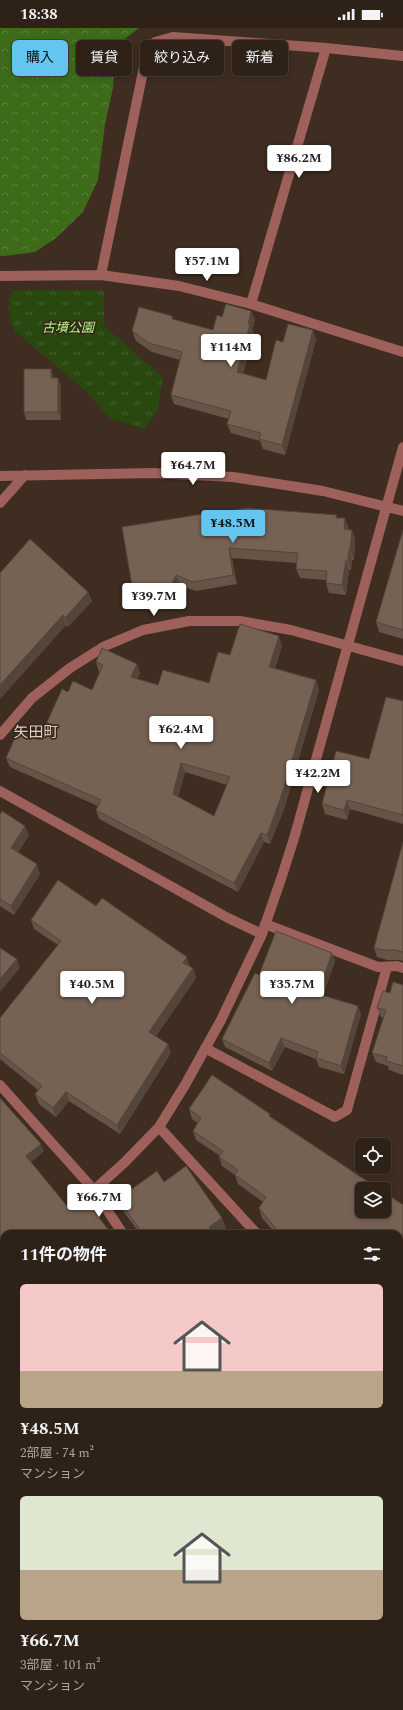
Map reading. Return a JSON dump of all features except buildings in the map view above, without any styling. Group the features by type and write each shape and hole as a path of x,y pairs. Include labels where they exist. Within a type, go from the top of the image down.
{"street":[{"path":"101,275 146,56 155,42 173,37 326,48 403,56"},
{"path":"251,304 326,48"},
{"path":"0,276 101,275 179,286 251,304 403,352"},
{"path":"94,1190 124,1163 159,1127 221,1020 263,929 291,849 403,448"},
{"path":"0,476 153,473 233,477 323,491 403,511"},
{"path":"0,503 25,475"},
{"path":"0,735 32,698 70,668 105,646 143,630 190,621 240,620 290,630 403,661"},
{"path":"0,791 228,918 378,967 397,966 403,968"},
{"path":"205,1048 335,1117 347,1110 387,967"},
{"path":"0,1085 94,1190 120,1230"},
{"path":"159,1127 253,1230"}],"green space":[{"path":"0,28 139,28 125,40 76,40 76,76 113,76 113,88 105,124 98,180 83,212 56,238 35,252 0,256"},
{"name":"古墳公園","path":"13,290 104,290 104,326 163,377 157,412 145,429 110,419 89,394 15,331 9,310 9,300"}],"district":[{"name":"矢田町","path":"36,732"}]}
